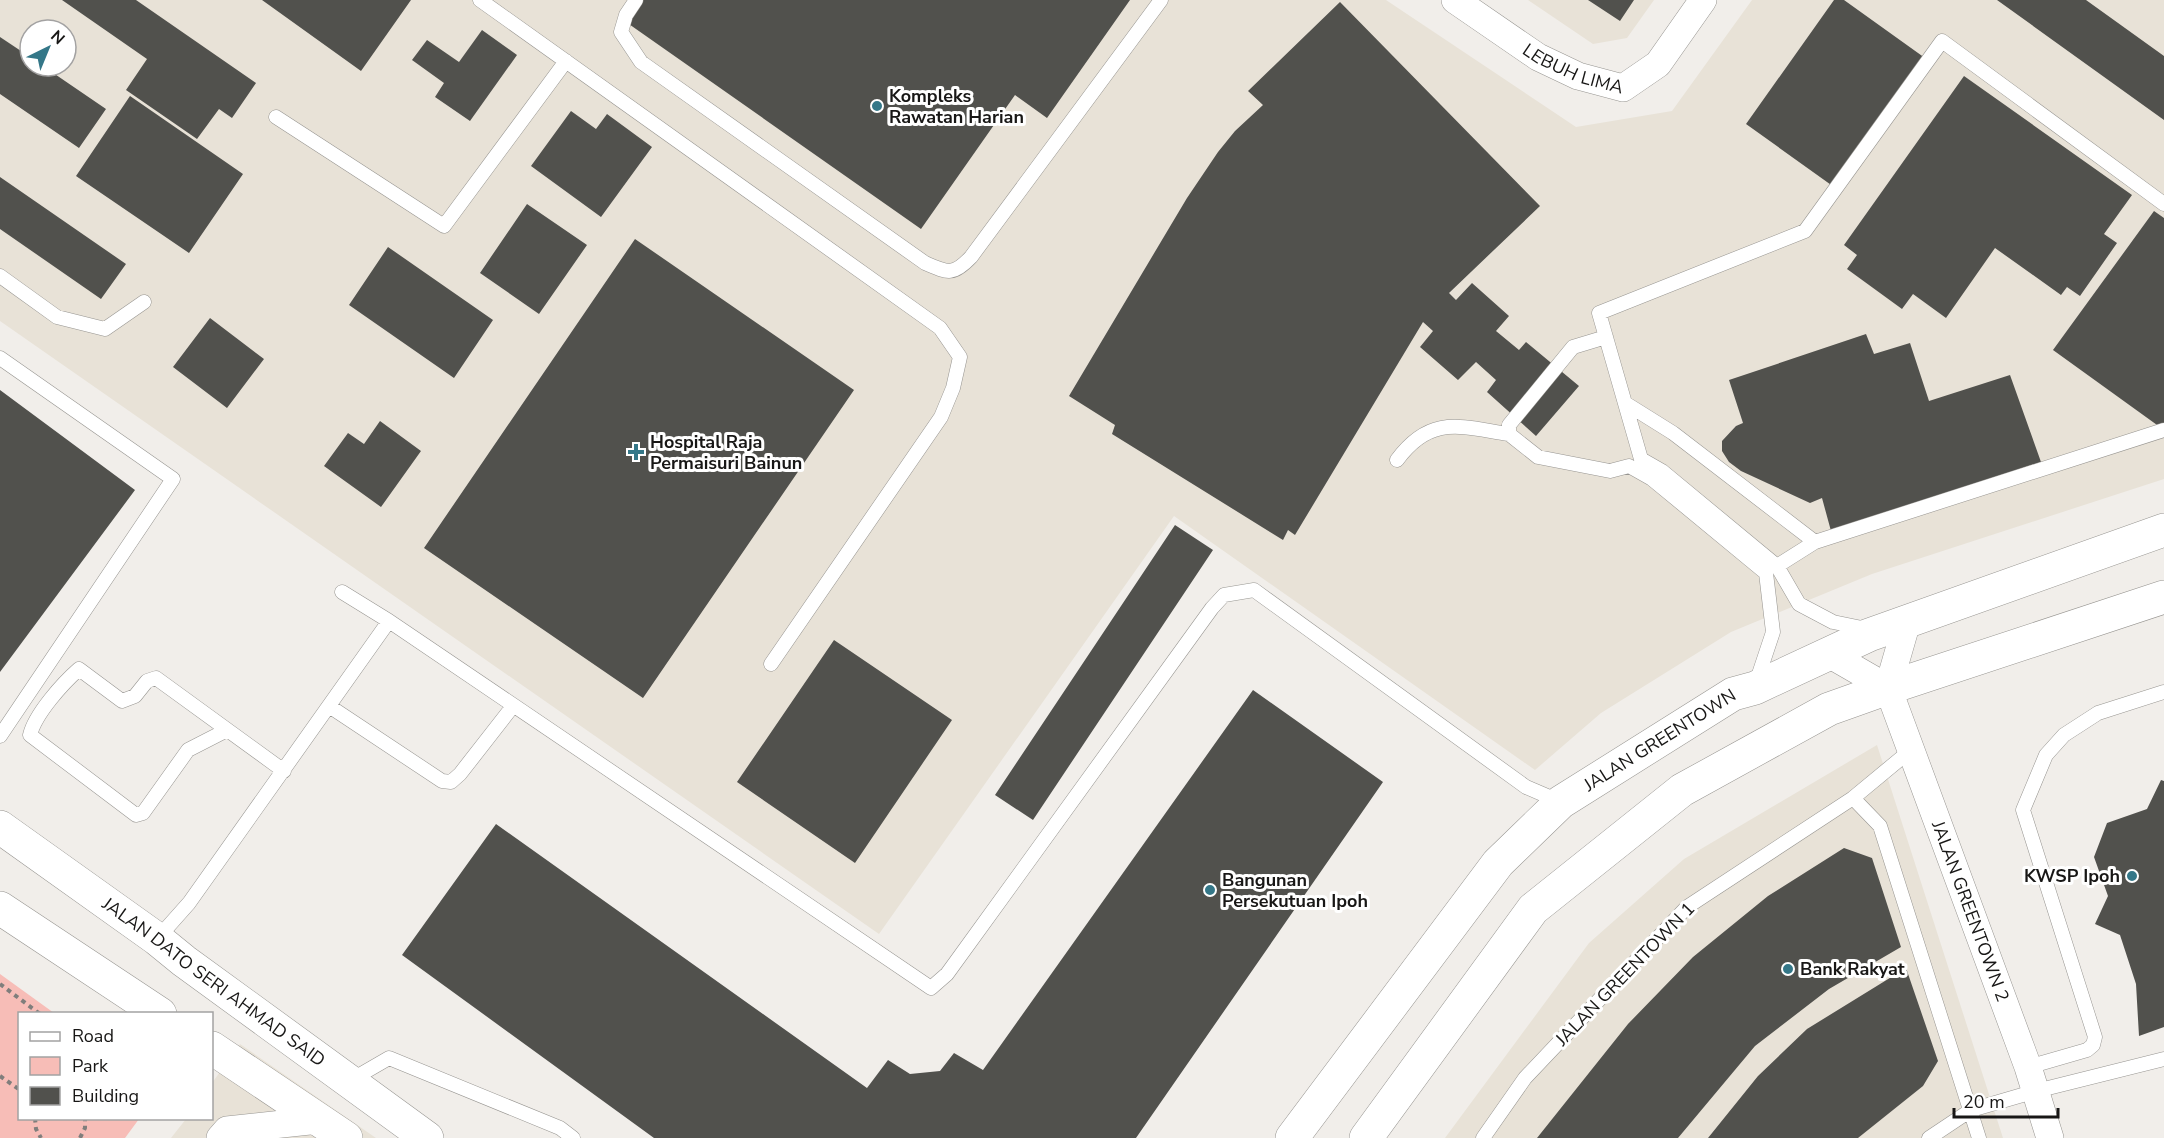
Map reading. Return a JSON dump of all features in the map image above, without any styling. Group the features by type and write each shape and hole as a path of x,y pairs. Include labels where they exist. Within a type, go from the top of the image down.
{"main road":[{"name":"JALAN GREENTOWN","path":"1292,1138 1498,863 1561,802 1733,694 1755,687 1893,627 2164,530"},
{"path":"1366,1138 1533,909 1682,790 1829,709 2164,597"},
{"name":"JALAN DATO SERI AHMAD SAID","path":"0,827 160,941 184,961 427,1138"},
{"path":"0,854 131,938 160,941"},
{"path":"0,908 156,1012"},
{"path":"213,1049 346,1138"}],"street":[{"name":"LEBUH LIMA","path":"1455,0 1538,57 1578,76 1623,88 1658,64 1703,0"},
{"path":"1828,654 1888,688 1893,627"},
{"name":"JALAN GREENTOWN 2","path":"1888,688 2032,1079 2050,1138"},
{"path":"220,1138 227,1130 320,1120"}],"lane":[{"path":"480,0 940,328 960,357 953,388 941,417 771,664"},
{"path":"636,0 626,15 621,32 641,62 925,263 946,272 959,270 971,257 1161,0"},
{"path":"1893,627 1833,621 1799,604 1777,566 1662,471 1641,459 1599,313 1805,231 1942,41 2164,204"},
{"path":"276,117 444,226 566,61"},
{"path":"0,276 57,317 105,328 144,302"},
{"path":"1509,434 1509,425 1573,347 1606,337"},
{"path":"0,358 173,479 0,736"},
{"path":"1625,403 1673,433 1815,542"},
{"path":"1629,466 1650,418"},
{"path":"1398,460 1419,437 1431,429 1450,426 1509,434 1538,457 1610,471 1629,466 1652,479 1766,573 1773,632 1755,687"},
{"path":"1777,566 1815,542 2164,430"},
{"path":"342,592 389,621 931,988 946,974 1212,608 1224,595 1254,590 1526,787 1561,802"},
{"path":"160,941 284,771 389,621"},
{"path":"227,730 188,750 143,813 136,815 30,735 33,724 70,676 79,669 122,701 135,696 147,681 156,678 284,771"},
{"path":"1929,1138 1971,1110 2093,1045 2095,1037 2023,810 2046,755 2064,735 2098,713 2164,692"},
{"path":"330,706 442,781 451,782 460,774 513,706"},
{"name":"JALAN GREENTOWN 1","path":"1483,1138 1525,1078 1687,907 1853,798 1911,750"},
{"path":"1853,798 1880,826 1979,1138"},
{"path":"349,1081 389,1058 560,1128 573,1138"},
{"path":"2032,1079 2164,1059"}],"path":[{"path":"0,984 37,1012"},
{"path":"0,1076 18,1089"},
{"path":"35,1120 40,1138"},
{"path":"82,1137 85,1120"}],"shaded area":[{"path":"0,0 1386,0 1576,127 1672,111 1752,0 2164,0 2164,479 1872,574 1731,632 1601,713 1535,770 1174,516 879,934 0,321"},
{"path":"1528,0 1654,0 1627,38 1593,44"},
{"path":"1877,745 2003,1138 1445,1138 1589,943 1684,859"},
{"path":"240,1044 376,1138 171,1138 185,1120 213,1120 213,1082"}],"green space":[{"path":"0,974 53,1012 18,1012 18,1120 138,1120 125,1138 0,1138"}],"building":[{"path":"62,0 136,0 256,83 232,118 219,109 197,139 126,90 147,59"},
{"path":"262,0 411,0 361,71"},
{"name":"Kompleks Rawatan Harian","path":"641,0 1130,0 1047,118 1015,95 921,229 626,22"},
{"path":"1588,0 1634,0 1620,21"},
{"path":"1834,0 1844,0 1925,58 1834,187 1746,124"},
{"path":"1997,0 2086,0 2164,56 2164,120"},
{"path":"1340,2 1540,206 1449,293 1456,300 1472,283 1509,316 1496,331 1519,350 1526,342 1579,386 1536,436 1487,392 1496,380 1476,362 1458,380 1420,347 1433,331 1423,322 1295,535 1288,530 1283,540 1112,434 1115,425 1069,396 1187,198 1235,131 1263,105 1248,91"},
{"path":"482,30 517,55 470,121 435,97 444,83 412,60 427,40 459,62"},
{"path":"0,37 18,49 18,78 61,78 106,109 79,148 0,94"},
{"path":"1964,76 2132,195 2104,234 2117,243 2080,296 2067,287 2061,295 1995,248 1946,318 1913,294 1902,309 1847,269 1857,255 1844,245"},
{"path":"130,96 243,174 189,253 76,176"},
{"path":"571,111 596,129 607,114 652,147 601,217 531,166"},
{"path":"0,177 126,264 101,299 0,229"},
{"path":"527,204 587,245 539,314 480,273"},
{"path":"2154,211 2164,218 2164,430 2053,350"},
{"path":"635,239 854,390 643,698 424,548"},
{"path":"388,247 493,320 454,378 349,305"},
{"path":"210,318 264,359 227,408 173,367"},
{"path":"1866,334 1874,354 1910,343 1929,401 2010,375 2041,462 1831,531 1822,498 1810,503 1741,471 1729,462 1722,451 1722,441 1736,426 1743,423 1729,380"},
{"path":"0,390 135,490 0,672"},
{"path":"380,421 421,451 381,507 324,466 348,433 364,444"},
{"path":"1175,525 1213,550 1033,820 995,795"},
{"path":"834,640 952,720 855,863 737,782"},
{"name":"Bangunan Persekutuan Ipoh","path":"1253,690 1383,782 1136,1138 654,1138 402,955 496,824 867,1088 888,1060 910,1074 940,1071 954,1053 983,1070"},
{"name":"KWSP Ipoh","path":"2161,780 2164,781 2164,1027 2139,1036 2136,984 2120,935 2095,924 2108,896 2094,857 2107,823 2147,809"},
{"path":"1844,848 1872,858 1901,947 1829,989 1755,1046 1678,1138 1537,1138 1628,1024 1693,957 1768,896"},
{"path":"1906,968 1938,1061 1923,1086 1858,1138 1708,1138 1758,1076 1807,1029"}],"place":[{"name":"Kompleks Rawatan Harian","path":"877,106"},
{"name":"Hospital Raja Permaisuri Bainun","path":"636,452"},
{"name":"KWSP Ipoh","path":"2132,876"},
{"name":"Bangunan Persekutuan Ipoh","path":"1210,890"},
{"name":"Bank Rakyat","path":"1788,969"}]}
